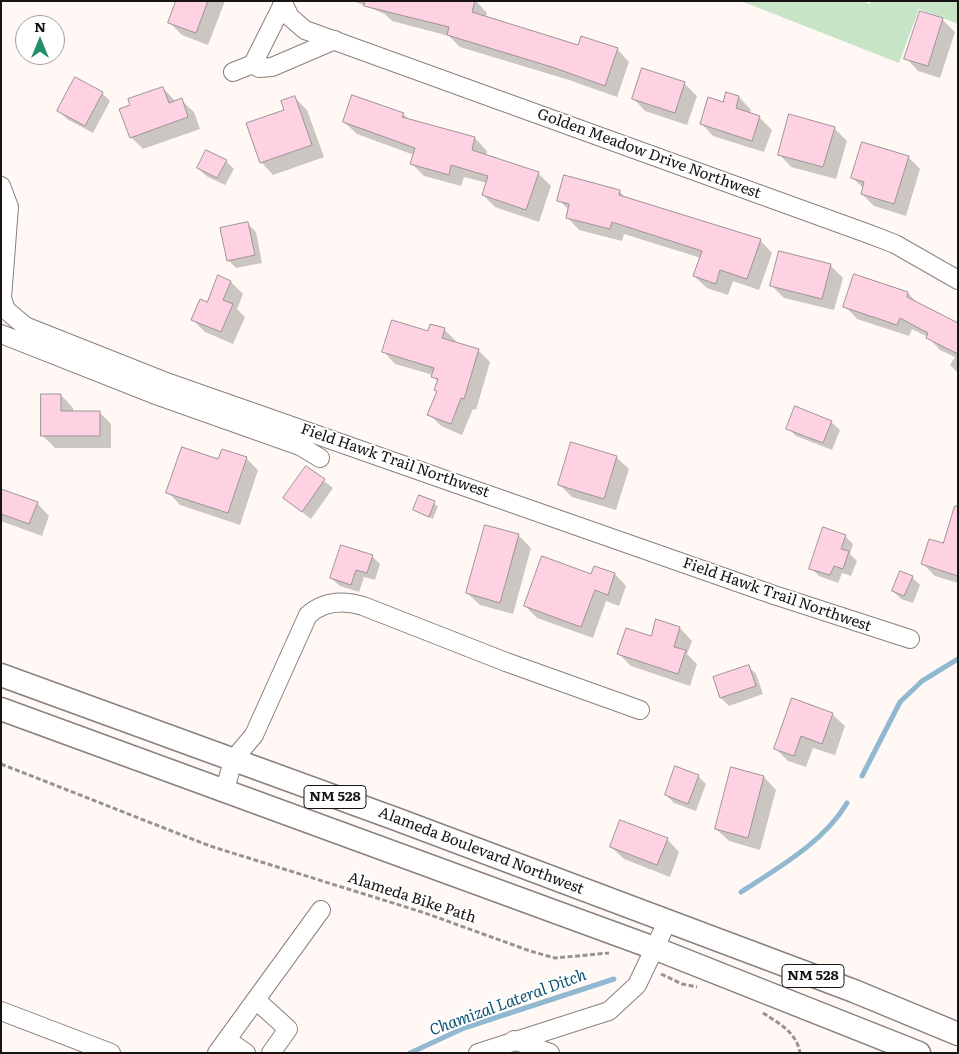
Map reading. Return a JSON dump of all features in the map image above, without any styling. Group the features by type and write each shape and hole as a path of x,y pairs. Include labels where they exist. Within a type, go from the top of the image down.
{"main road":[{"name":"Alameda Boulevard Northwest","path":"1,675 854,991 958,1034"},
{"name":"Alameda Boulevard Northwest","path":"1,708 224,790 650,957 919,1053"}],"street":[{"name":"Golden Meadow Drive Northwest","path":"283,3 290,16 305,30 870,234 895,244 958,280"},
{"name":"Golden Meadow Drive Northwest","path":"253,64 283,3"},
{"path":"233,72 253,64 259,68 272,67 335,40"},
{"name":"Field Hawk Trail Northwest","path":"1,186 9,207 2,298 6,310 24,326 169,383 774,595 910,640"},
{"path":"1,334 153,394 300,446 320,458"},
{"path":"224,790 233,760 254,735 308,615 319,606 348,601 506,662 640,710"},
{"path":"246,1053 222,1046 321,910"},
{"path":"478,1053 609,1010 637,984 666,922"},
{"path":"256,1000 288,1029 271,1053"},
{"path":"1,1011 111,1053"},
{"path":"514,1040 550,1053"}],"path":[{"name":"Alameda Bike Path","path":"1,764 210,846 424,913 530,952 555,958 616,952"},
{"path":"650,957 682,984 706,989"},
{"path":"760,1012 784,1026 798,1044 800,1053"}],"green space":[{"path":"741,1 863,1 870,4 871,1 958,1 958,24 919,9 899,63"}],"building":[{"path":"176,1 208,1 196,33 168,23"},
{"path":"365,1 475,1 472,12 578,45 581,36 618,48 605,86 555,68 447,35 449,27 364,6"},
{"path":"920,11 943,18 928,66 904,59"},
{"path":"642,68 685,82 675,113 632,99"},
{"path":"75,77 103,92 85,126 57,111"},
{"path":"163,87 169,103 182,98 188,117 130,138 119,109 130,105 128,99"},
{"path":"726,92 739,96 736,108 760,116 752,141 700,124 708,97 723,102"},
{"path":"352,95 404,113 402,117 475,137 472,150 539,172 526,210 482,195 488,176 451,165 449,175 410,164 415,148 343,122"},
{"path":"295,96 312,145 260,163 246,123 284,110 281,101"},
{"path":"789,114 835,127 823,167 778,155"},
{"path":"862,142 909,156 894,204 861,194 864,182 851,178"},
{"path":"206,150 227,160 217,178 197,168"},
{"path":"564,175 620,190 619,195 761,239 747,279 720,270 716,284 693,276 702,251 612,222 610,229 566,218 569,204 557,201"},
{"path":"248,222 255,255 227,261 220,228"},
{"path":"779,251 831,264 822,299 770,286"},
{"path":"854,274 908,292 907,297 958,323 958,354 926,338 928,333 900,318 897,325 843,307"},
{"path":"218,275 231,281 223,300 233,304 221,332 191,320 200,299 207,302"},
{"path":"392,320 428,331 430,324 445,328 442,338 479,349 464,399 461,398 451,424 427,415 437,391 434,390 438,379 431,377 434,368 382,352"},
{"path":"41,394 61,394 61,411 100,411 100,436 41,436"},
{"path":"795,406 832,421 823,443 786,429"},
{"path":"571,442 617,456 604,499 558,485"},
{"path":"182,447 218,459 222,449 247,457 228,513 166,493"},
{"path":"306,466 325,479 302,512 283,498"},
{"path":"1,489 38,502 29,524 1,514"},
{"path":"419,495 435,501 429,517 413,510"},
{"path":"955,506 958,506 958,576 921,564 929,539 943,543"},
{"path":"485,525 519,534 500,603 466,593"},
{"path":"823,527 846,535 841,549 849,551 843,569 834,566 830,575 809,569"},
{"path":"341,545 373,555 367,573 356,570 351,585 330,578"},
{"path":"542,556 591,574 594,566 615,573 608,595 595,590 581,627 524,606"},
{"path":"900,571 913,576 904,596 892,591"},
{"path":"656,619 680,627 674,647 686,650 678,674 617,654 626,628 651,636"},
{"path":"749,665 756,686 720,698 713,677"},
{"path":"792,698 833,713 822,744 801,736 794,756 774,749"},
{"path":"675,766 699,775 688,804 665,795"},
{"path":"731,767 764,776 748,838 715,829"},
{"path":"620,820 668,838 657,865 610,847"}],"waterway":[{"name":"Chamizal Lateral Ditch","path":"862,776 900,702 922,681 958,659"},
{"name":"Chamizal Lateral Ditch","path":"741,892 785,864 813,842 826,830 847,803"},
{"name":"Chamizal Lateral Ditch","path":"410,1053 464,1028 614,979"}]}
